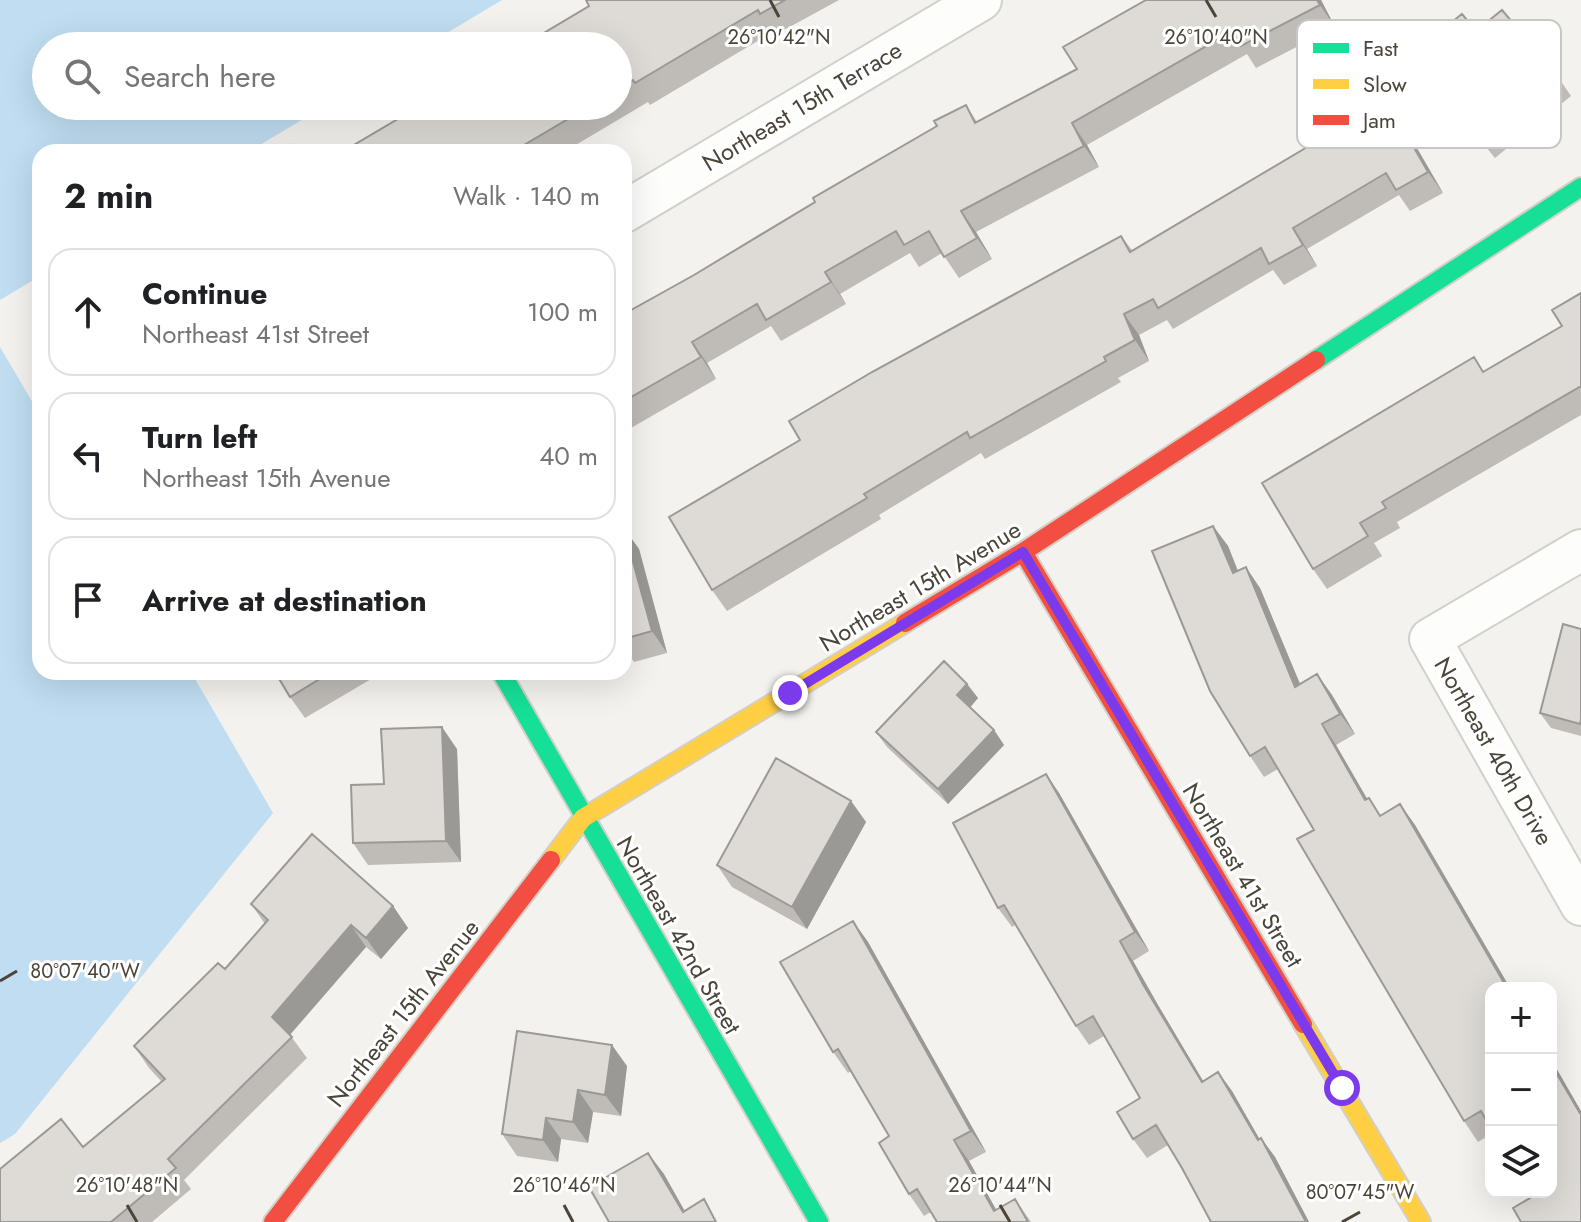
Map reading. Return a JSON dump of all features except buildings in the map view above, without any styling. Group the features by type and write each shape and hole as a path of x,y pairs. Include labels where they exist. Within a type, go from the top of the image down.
{"street":[{"name":"Northeast 15th Terrace","path":"632,207 981,0"},
{"name":"Northeast 15th Avenue","path":"273,1222 583,818 1023,552 1581,187"},
{"name":"Northeast 40th Drive","path":"1581,550 1430,639 1581,905"},
{"name":"Northeast 41st Street","path":"1023,552 1421,1222"},
{"name":"Northeast 42nd Street","path":"505,680 819,1222"}],"water":[{"path":"0,0 502,0 448,32 32,32 32,120 302,120 261,144 32,144 32,281 0,300"},
{"path":"0,347 32,401 32,680 196,680 273,813 15,1134 0,1143"}],"traffic: fast":[{"path":"1316,360 1581,187"},
{"path":"506,680 819,1222"}],"traffic: slow":[{"path":"551,860 583,818 905,623"},
{"path":"1303,1024 1421,1222"}],"traffic: jam":[{"path":"905,623 1023,552 1316,360"},
{"path":"1023,552 1303,1024"},
{"path":"273,1222 551,860"}],"route":[{"path":"790,693 1023,552 1342,1088"}]}
